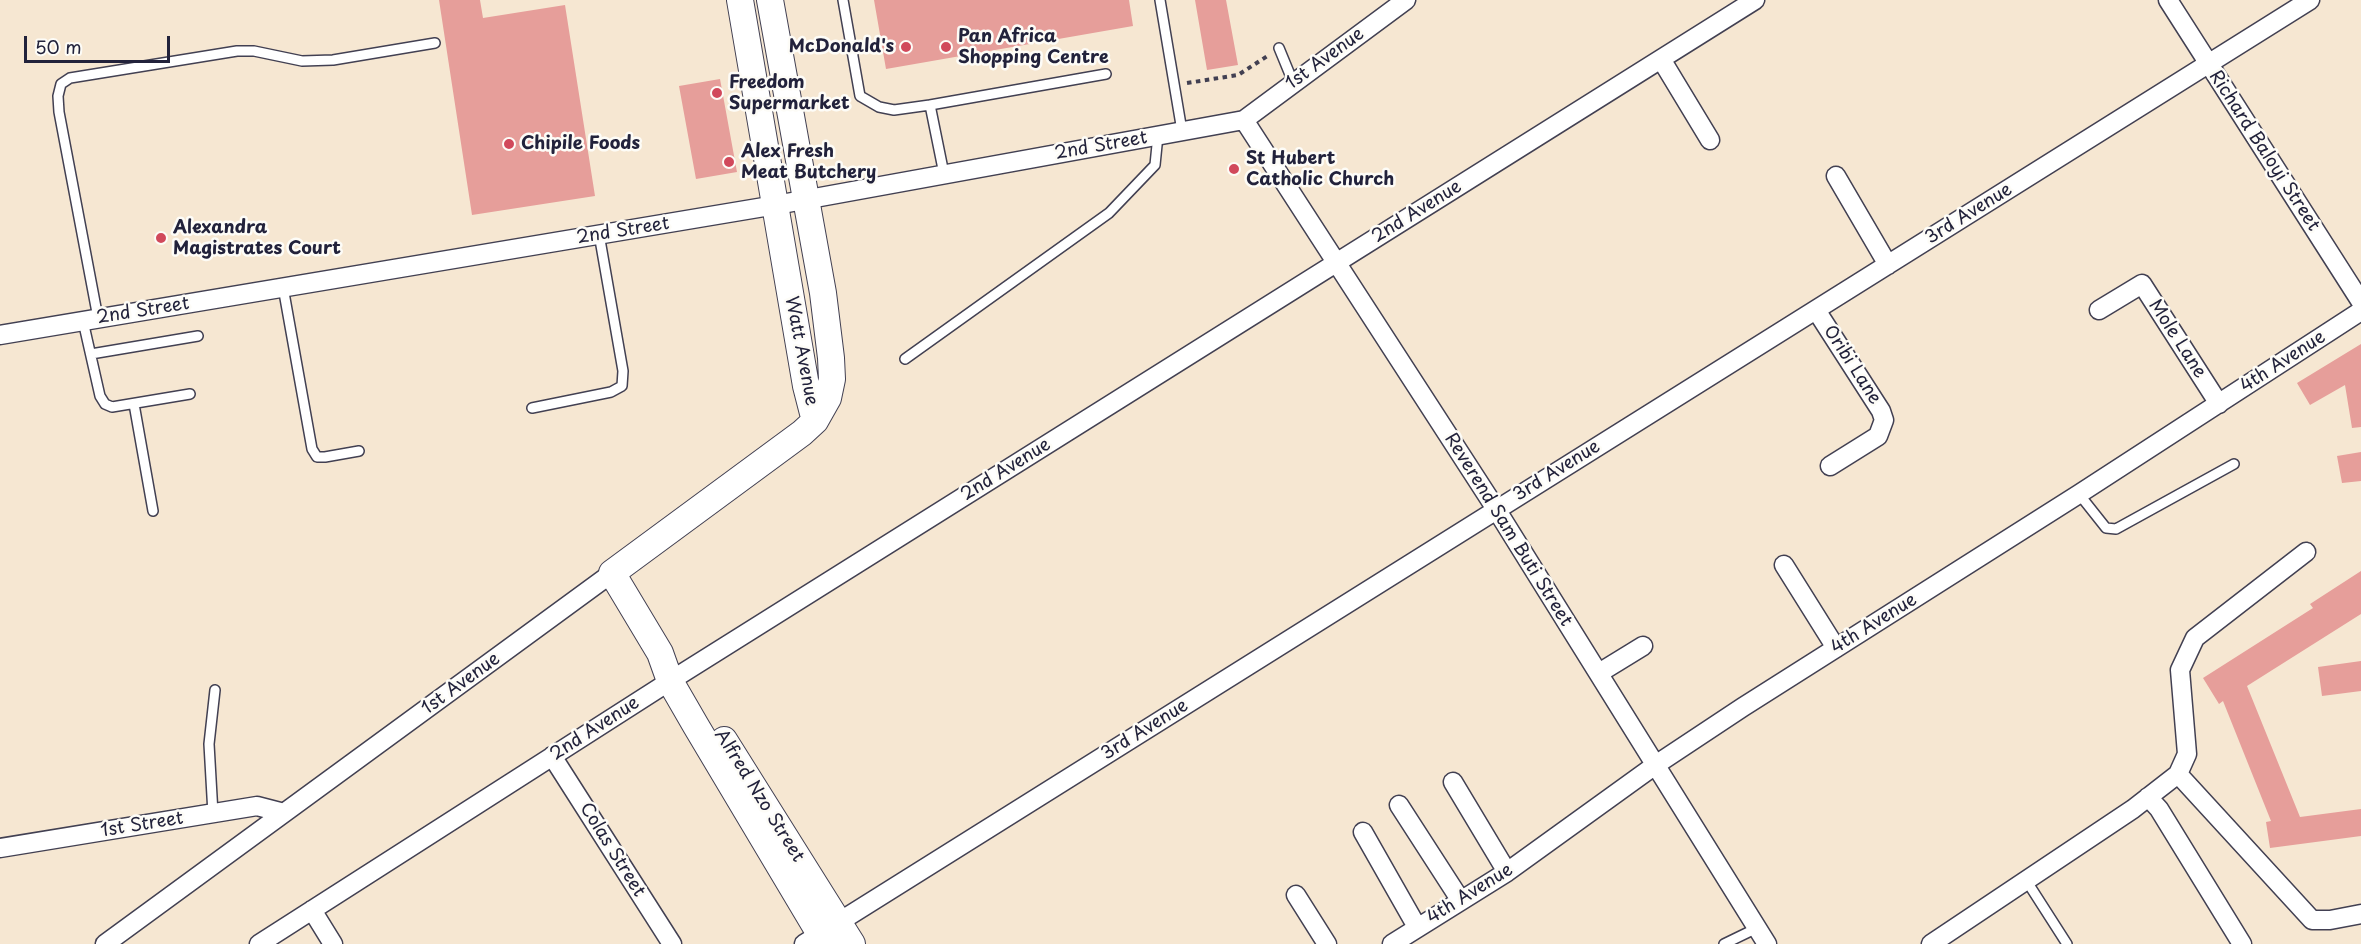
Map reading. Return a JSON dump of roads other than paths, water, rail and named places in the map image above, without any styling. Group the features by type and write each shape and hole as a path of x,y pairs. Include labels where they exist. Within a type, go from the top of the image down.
{"street":[{"name":"Watt Avenue","path":"740,0 806,386 815,421"},
{"name":"Watt Avenue","path":"770,0 807,199 831,358 832,379 828,398 815,421"},
{"name":"1st Avenue","path":"1244,120 1406,0"},
{"name":"2nd Avenue","path":"259,944 675,678 1755,0"},
{"name":"Richard Baloyi Street","path":"2168,0 2361,302"},
{"name":"3rd Avenue","path":"822,936 1496,509 2310,0"},
{"path":"1661,59 1710,140"},
{"name":"2nd Street","path":"0,335 776,205 1244,120"},
{"name":"Reverend Sam Buti Street","path":"1244,120 1496,509 1767,944"},
{"path":"1836,176 1888,264"},
{"name":"Mole Lane","path":"2099,309 2142,284 2219,404"},
{"name":"Oribi Lane","path":"1816,309 1881,411 1884,420 1878,436 1830,466"},
{"name":"4th Avenue","path":"1392,944 1506,872 1654,766 2361,311"},
{"name":"1st Avenue","path":"105,944 776,454 815,421"},
{"path":"1931,944 2148,797 2178,774 2187,754 2180,670 2195,638 2306,552"},
{"path":"1784,565 1836,648"},
{"name":"Alfred Nzo Street","path":"612,573 675,678 822,936 852,944"},
{"path":"1599,673 1643,646"},
{"name":"Colas Street","path":"552,756 672,944"},
{"path":"2178,774 2312,920 2330,921 2361,914"},
{"path":"1453,782 1506,872"},
{"path":"2148,797 2159,809 2242,944"},
{"path":"1399,805 1461,901"},
{"name":"1st Street","path":"0,848 257,806 284,813"},
{"path":"1363,832 1417,927"},
{"path":"1296,895 1327,944"},
{"path":"312,910 333,944"}],"lane":[{"path":"843,0 860,96 867,102 886,108 930,105 1106,74"},
{"path":"1160,0 1182,131"},
{"path":"190,394 112,407 105,404 100,396 91,354 91,319 59,112 58,96 62,84 70,78 237,51 255,51 302,61 333,60 435,43"},
{"path":"1279,48 1293,82"},
{"path":"930,105 944,174"},
{"path":"905,359 1109,213 1155,165 1158,135"},
{"path":"532,408 611,392 622,386 622,371 599,234"},
{"path":"283,287 312,449 317,457 359,451"},
{"path":"91,354 198,336"},
{"path":"134,404 153,512"},
{"path":"2079,494 2106,528 2116,530 2234,464"},
{"path":"213,814 209,744 215,690"},
{"path":"2026,880 2067,944"},
{"path":"1724,944 1757,928"}],"place":[{"name":"McDonald's","path":"906,47"},
{"name":"Pan Africa Shopping Centre","path":"946,47"},
{"name":"Freedom Supermarket","path":"717,93"},
{"name":"Chipile Foods","path":"509,144"},
{"name":"Alex Fresh Meat Butchery","path":"729,162"},
{"name":"St Hubert Catholic Church","path":"1234,169"},
{"name":"Alexandra Magistrates Court","path":"161,238"}]}
